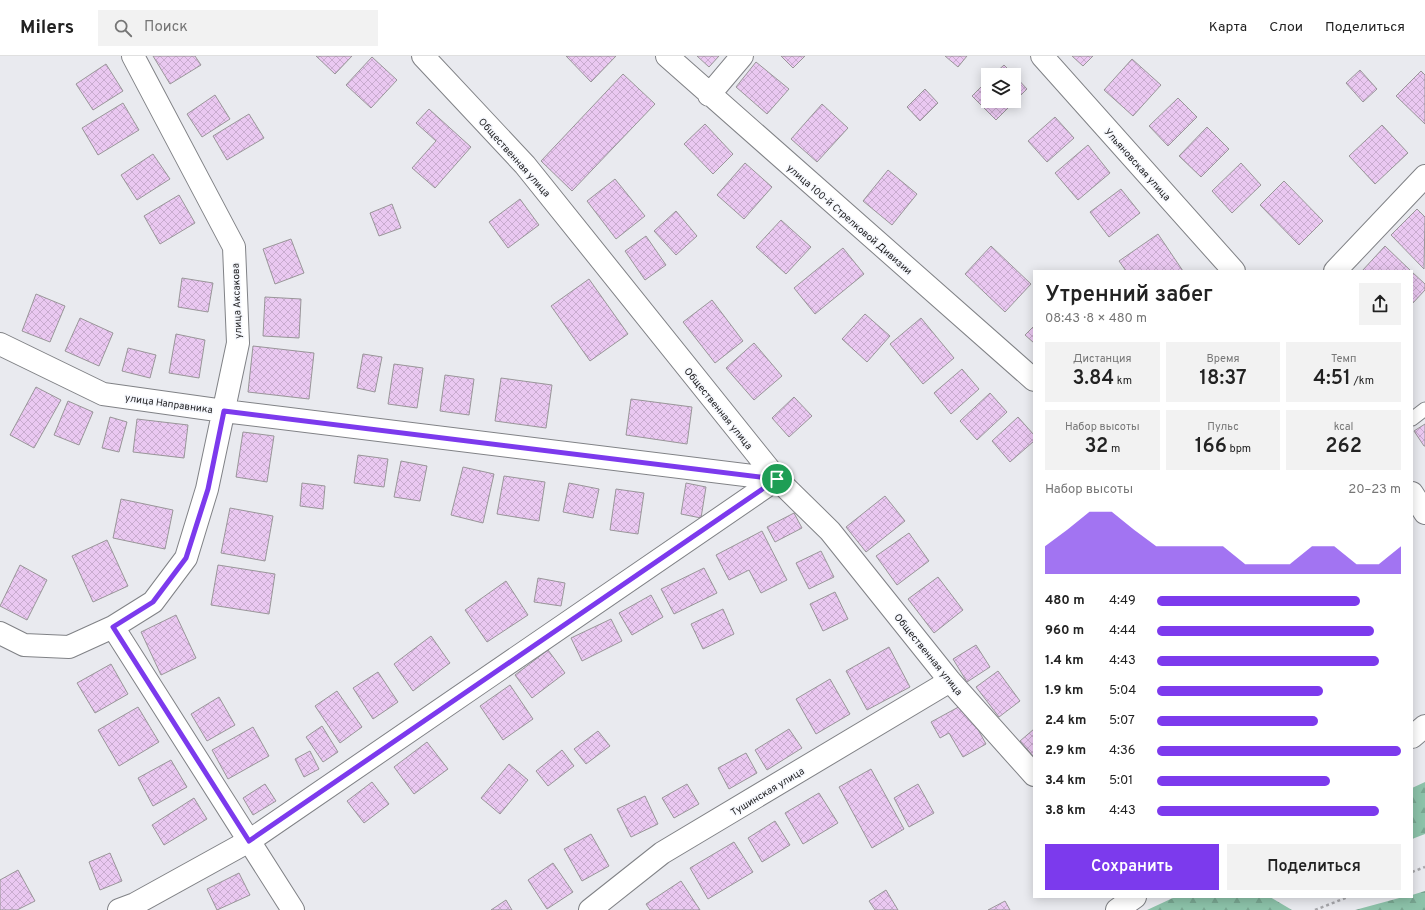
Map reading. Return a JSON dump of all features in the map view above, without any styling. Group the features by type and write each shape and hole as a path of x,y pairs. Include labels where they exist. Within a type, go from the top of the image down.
{"street":[{"name":"улица Аксакова","path":"0,633 24,645 69,647 113,627 153,602 186,558 208,489 238,343 234,246 133,56"},
{"name":"Общественная улица","path":"423,56 525,165 777,479 830,531 950,681 1033,774"},
{"name":"улица 100-й Стрелковой Дивизии","path":"667,56 709,95 1033,379"},
{"path":"709,95 742,56"},
{"name":"Ульяновская улица","path":"1042,56 1233,270"},
{"path":"1336,270 1425,176"},
{"name":"улица Направника","path":"0,344 103,394 224,411 777,479"},
{"path":"119,910 135,904 249,841 777,479"},
{"path":"1413,495 1425,513"},
{"path":"113,627 293,910"},
{"name":"Тушинская улица","path":"590,910 662,853 950,681"},
{"path":"1413,736 1425,726"},
{"path":"1117,910 1134,898"}],"lane":[{"path":"1413,418 1425,410"}],"path":[{"path":"1413,872 1425,867"},
{"path":"1315,910 1345,898"}],"green space":[{"path":"1425,782 1425,834 1413,839 1413,788"},
{"path":"1425,891 1425,910 1355,910 1399,898 1413,898 1413,895"},
{"path":"1173,898 1272,898 1292,910 1147,910"}],"building":[{"path":"153,56 195,56 201,65 170,84"},
{"path":"316,56 352,56 335,74"},
{"path":"566,56 616,56 591,82"},
{"path":"697,56 719,56 709,67"},
{"path":"781,56 805,56 793,68"},
{"path":"945,56 967,56 958,67"},
{"path":"1072,56 1093,56 1083,66"},
{"path":"372,57 397,80 371,108 346,85"},
{"path":"1132,59 1161,85 1133,116 1104,90"},
{"path":"756,62 789,89 767,114 736,87"},
{"path":"106,64 123,91 93,110 76,84"},
{"path":"1360,70 1377,89 1363,102 1346,83"},
{"path":"1421,71 1425,75 1425,124 1396,96"},
{"path":"623,74 655,104 572,191 541,161"},
{"path":"1021,83 1027,89 1021,95"},
{"path":"981,87 981,105 972,96"},
{"path":"925,89 938,103 920,121 907,107"},
{"path":"215,95 230,119 202,137 187,114"},
{"path":"1178,98 1197,117 1168,146 1149,126"},
{"path":"123,103 139,130 98,155 82,128"},
{"path":"822,104 848,128 817,162 791,139"},
{"path":"984,108 1008,108 996,120"},
{"path":"429,109 471,147 435,188 412,168 436,141 416,123"},
{"path":"249,114 264,138 227,160 213,136"},
{"path":"1055,117 1074,138 1047,162 1028,141"},
{"path":"705,124 733,154 713,174 684,144"},
{"path":"1382,125 1408,153 1375,184 1349,156"},
{"path":"1207,127 1229,149 1201,177 1179,156"},
{"path":"1088,145 1110,173 1078,200 1055,173"},
{"path":"153,154 170,179 137,200 121,175"},
{"path":"745,163 772,187 744,219 717,195"},
{"path":"1241,163 1261,185 1232,213 1212,191"},
{"path":"888,170 917,194 892,225 863,201"},
{"path":"615,179 645,216 616,239 587,201"},
{"path":"1284,181 1323,221 1299,245 1260,205"},
{"path":"1121,189 1140,213 1109,237 1090,212"},
{"path":"179,195 195,223 160,244 144,216"},
{"path":"520,199 539,225 508,248 489,222"},
{"path":"392,204 401,228 379,236 370,213"},
{"path":"1417,209 1425,217 1424,269 1391,235"},
{"path":"676,211 697,236 676,255 654,231"},
{"path":"781,220 811,247 786,274 756,247"},
{"path":"1158,234 1182,270 1125,270 1119,261"},
{"path":"646,236 666,265 645,280 625,251"},
{"path":"291,239 304,273 275,284 263,249"},
{"path":"991,246 1031,284 1005,312 965,274"},
{"path":"1385,246 1410,270 1363,270"},
{"path":"843,248 864,274 815,314 794,288"},
{"path":"1413,273 1425,284 1425,290 1413,303"},
{"path":"182,278 213,283 208,312 178,307"},
{"path":"589,279 628,334 590,361 551,306"},
{"path":"36,294 65,306 50,342 22,331"},
{"path":"265,297 301,299 299,338 263,336"},
{"path":"712,300 743,341 715,363 683,322"},
{"path":"865,314 890,336 867,362 842,339"},
{"path":"80,318 113,333 99,366 65,351"},
{"path":"921,318 954,358 923,384 890,344"},
{"path":"1033,327 1033,342 1025,335"},
{"path":"176,334 205,340 199,378 169,373"},
{"path":"754,343 782,376 754,400 726,368"},
{"path":"253,346 314,353 309,399 248,392"},
{"path":"128,348 156,355 150,378 122,371"},
{"path":"363,354 382,357 375,392 357,388"},
{"path":"394,364 423,368 417,408 388,404"},
{"path":"962,369 979,389 951,414 934,393"},
{"path":"445,375 474,379 469,415 440,411"},
{"path":"501,378 552,385 546,428 495,421"},
{"path":"36,387 61,400 34,448 10,435"},
{"path":"990,393 1007,412 977,440 960,421"},
{"path":"794,397 812,416 789,437 772,418"},
{"path":"631,399 692,407 687,444 626,435"},
{"path":"68,401 93,412 79,445 54,435"},
{"path":"110,417 127,422 119,452 102,448"},
{"path":"1018,417 1033,434 1033,442 1010,462 992,441"},
{"path":"137,419 188,425 184,458 133,452"},
{"path":"1425,424 1425,446 1424,446 1414,431"},
{"path":"243,432 274,436 267,482 236,477"},
{"path":"358,455 388,459 384,487 354,483"},
{"path":"401,461 427,466 420,501 394,497"},
{"path":"463,467 494,474 483,523 451,515"},
{"path":"504,476 545,482 539,521 497,514"},
{"path":"302,483 325,486 323,509 300,506"},
{"path":"569,483 599,489 593,518 563,512"},
{"path":"686,483 706,487 701,518 681,514"},
{"path":"616,489 644,493 638,534 610,530"},
{"path":"885,496 905,521 866,552 846,527"},
{"path":"121,499 173,510 165,549 113,538"},
{"path":"230,508 273,516 265,561 221,553"},
{"path":"794,513 802,528 775,542 767,527"},
{"path":"762,531 787,580 761,593 749,570 729,580 716,555"},
{"path":"909,533 929,561 897,585 876,556"},
{"path":"107,540 128,586 93,602 72,556"},
{"path":"821,551 834,577 809,589 796,563"},
{"path":"20,565 47,580 27,620 0,606"},
{"path":"218,565 275,574 269,614 211,605"},
{"path":"704,568 717,593 674,614 661,589"},
{"path":"938,577 963,610 934,633 908,599"},
{"path":"538,578 565,583 561,606 534,602"},
{"path":"506,581 528,615 487,642 465,610"},
{"path":"835,592 848,619 823,631 810,604"},
{"path":"651,595 663,617 632,635 619,613"},
{"path":"723,609 734,634 703,649 691,624"},
{"path":"176,615 196,658 161,675 141,632"},
{"path":"611,619 622,641 582,661 571,638"},
{"path":"431,636 450,663 413,691 394,664"},
{"path":"976,645 990,667 967,682 953,659"},
{"path":"889,647 910,687 867,710 846,671"},
{"path":"548,650 565,673 532,698 515,675"},
{"path":"111,664 128,694 95,713 77,683"},
{"path":"998,671 1020,701 999,717 976,687"},
{"path":"378,672 398,702 373,719 353,688"},
{"path":"830,679 850,714 816,734 796,699"},
{"path":"510,685 533,719 503,740 480,706"},
{"path":"337,691 362,727 340,743 315,706"},
{"path":"219,697 235,725 207,741 191,714"},
{"path":"964,704 986,744 963,757 949,733 940,738 931,722"},
{"path":"138,707 159,742 119,766 98,730"},
{"path":"322,726 338,752 323,762 306,737"},
{"path":"253,727 269,756 228,779 212,750"},
{"path":"789,729 802,748 767,770 755,750"},
{"path":"1033,730 1033,756 1020,741"},
{"path":"598,731 610,746 586,764 574,749"},
{"path":"427,742 448,769 414,794 394,767"},
{"path":"562,750 574,766 548,786 536,771"},
{"path":"310,751 319,769 304,777 295,759"},
{"path":"746,753 757,773 729,789 718,768"},
{"path":"171,760 187,787 153,806 138,778"},
{"path":"509,764 528,780 500,814 481,798"},
{"path":"871,769 904,829 872,848 839,787"},
{"path":"372,782 389,804 364,823 347,801"},
{"path":"265,784 276,801 253,815 243,798"},
{"path":"687,784 699,804 674,818 662,798"},
{"path":"918,784 934,813 909,827 894,798"},
{"path":"819,793 838,823 803,844 785,813"},
{"path":"645,796 658,824 631,837 617,809"},
{"path":"194,798 207,819 164,845 152,825"},
{"path":"775,821 790,845 762,862 748,838"},
{"path":"591,834 609,866 582,881 564,849"},
{"path":"734,842 753,872 708,899 690,868"},
{"path":"110,853 122,881 100,890 89,862"},
{"path":"553,863 573,892 547,909 528,880"},
{"path":"18,870 35,901 17,910 0,910 0,880"},
{"path":"239,873 250,895 217,910 207,889"},
{"path":"681,881 700,910 650,910 646,904"},
{"path":"886,890 898,910 875,910 869,901"},
{"path":"506,900 512,910 491,910"},
{"path":"1005,901 1010,910 988,910"}],"route":[{"path":"224,411 777,479 249,841 113,627 153,602 186,558 208,489 224,411"}]}
